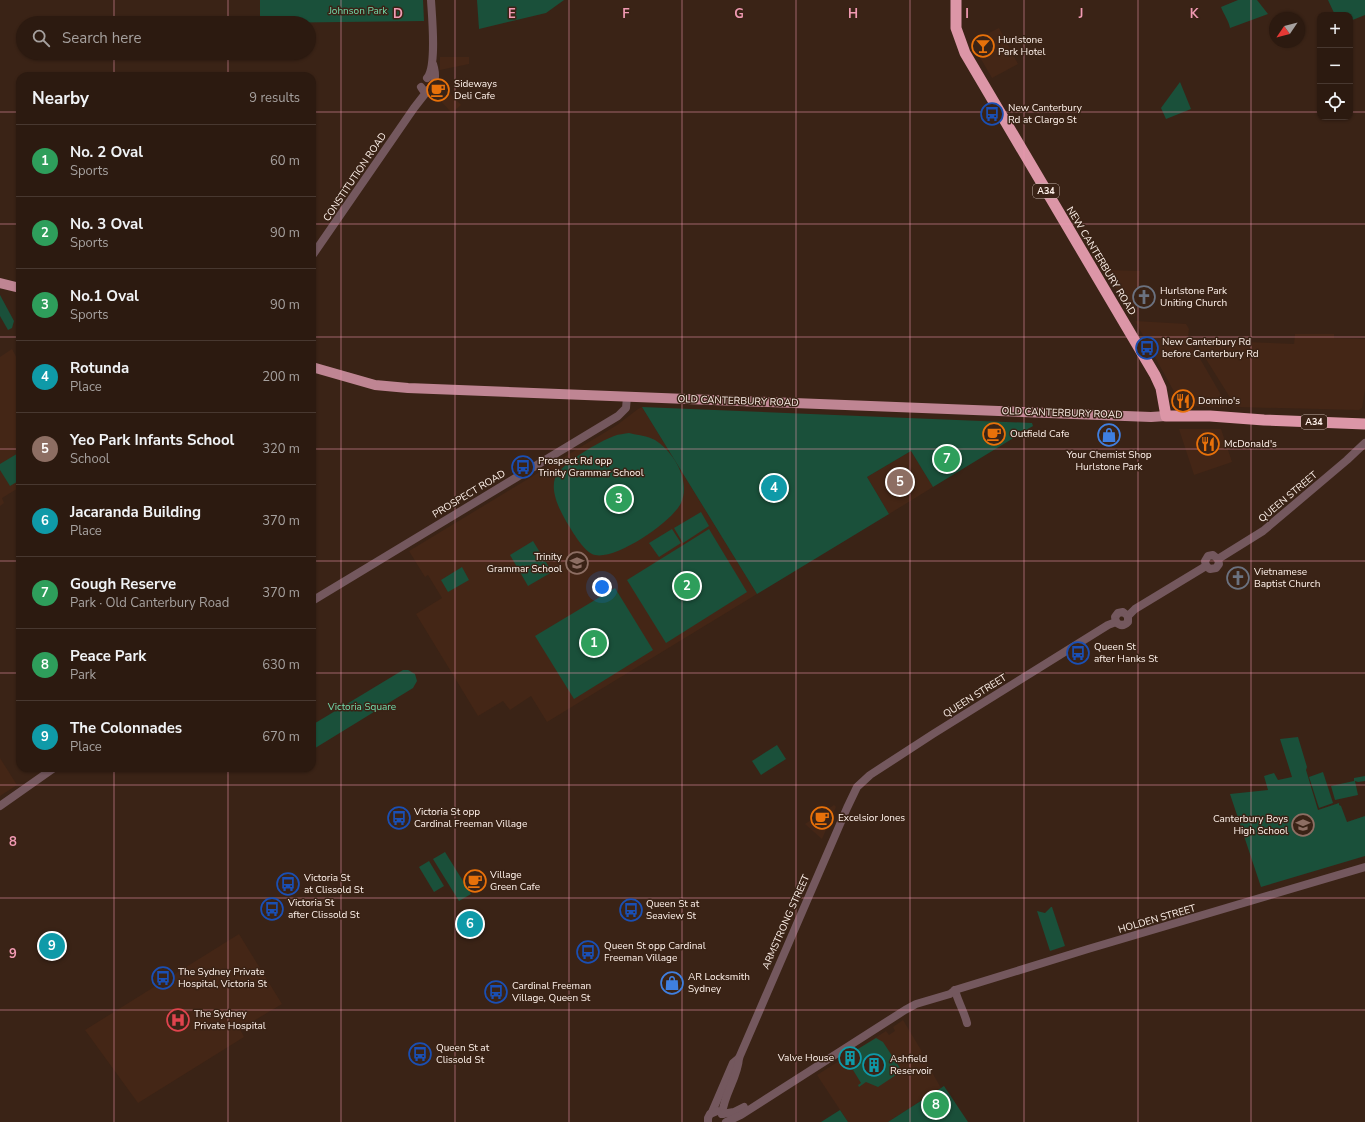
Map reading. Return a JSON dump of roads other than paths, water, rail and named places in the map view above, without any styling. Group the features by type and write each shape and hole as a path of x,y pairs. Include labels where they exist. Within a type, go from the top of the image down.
{"highway":[{"name":"NEW CANTERBURY ROAD","path":"956,0 956,28 961,37 966,54 1155,375 1161,388 1166,416"},
{"name":"NEW CANTERBURY ROAD","path":"961,37 963,28 962,0"},
{"name":"A34","path":"1166,416 1210,416 1264,420 1365,424"}],"main road":[{"path":"0,283 16,287"},
{"name":"OLD CANTERBURY ROAD","path":"316,368 375,385 392,387 1017,412 1151,417 1166,416"}],"street":[{"name":"CONSTITUTION ROAD","path":"316,250 414,108 427,85 431,72 432,61 431,0"},
{"name":"PROSPECT ROAD","path":"316,599 618,416 626,408 627,397"},
{"name":"QUEEN STREET","path":"852,795 863,781 886,763 1108,625 1116,622 1115,617 1118,613 1123,612 1128,616 1135,609 1206,566 1205,561 1208,556 1213,555 1218,559 1263,531 1365,443"},
{"path":"0,806 48,772"},
{"name":"ARMSTRONG STREET","path":"724,1118 725,1098 738,1067 739,1058 852,795"},
{"name":"HOLDEN STREET","path":"724,1118 914,1000 945,991 955,990 1365,867"},
{"path":"955,990 957,1000 968,1023"},
{"name":"ARMSTRONG STREET","path":"708,1122 709,1116 733,1063 739,1058"},
{"path":"712,1112 718,1112 724,1118"}],"place":[{"name":"Hurlstone Park Hotel","path":"983,46"},
{"name":"Sideways Deli Cafe","path":"438,90"},
{"name":"New Canterbury Rd at Clargo St","path":"992,114"},
{"name":"Hurlstone Park Uniting Church","path":"1144,297"},
{"name":"New Canterbury Rd before Canterbury Rd","path":"1147,348"},
{"name":"Domino's","path":"1183,401"},
{"name":"Outfield Cafe","path":"994,434"},
{"name":"Your Chemist Shop Hurlstone Park","path":"1109,435"},
{"name":"McDonald's","path":"1208,444"},
{"name":"Gough Reserve","path":"947,459"},
{"name":"Prospect Rd opp Trinity Grammar School","path":"523,467"},
{"name":"Yeo Park Infants School","path":"900,482"},
{"name":"Rotunda","path":"774,488"},
{"name":"No.1 Oval","path":"619,499"},
{"name":"Trinity Grammar School","path":"577,563"},
{"name":"Vietnamese Baptist Church","path":"1238,578"},
{"name":"No. 3 Oval","path":"687,586"},
{"name":"No. 2 Oval","path":"594,643"},
{"name":"Queen St after Hanks St","path":"1078,653"},
{"name":"Victoria St opp Cardinal Freeman Village","path":"399,818"},
{"name":"Excelsior Jones","path":"822,818"},
{"name":"Canterbury Boys High School","path":"1303,825"},
{"name":"Village Green Cafe","path":"475,881"},
{"name":"Victoria St at Clissold St","path":"288,884"},
{"name":"Victoria St after Clissold St","path":"272,909"},
{"name":"Queen St at Seaview St","path":"631,910"},
{"name":"Jacaranda Building","path":"470,924"},
{"name":"The Colonnades","path":"52,946"},
{"name":"Queen St opp Cardinal Freeman Village","path":"588,952"},
{"name":"The Sydney Private Hospital, Victoria St","path":"163,978"},
{"name":"AR Locksmith Sydney","path":"672,983"},
{"name":"Cardinal Freeman Village, Queen St","path":"496,992"},
{"name":"The Sydney Private Hospital","path":"178,1020"},
{"name":"Queen St at Clissold St","path":"420,1054"},
{"name":"Valve House","path":"850,1058"},
{"name":"Ashfield Reservoir","path":"874,1065"},
{"name":"Peace Park","path":"936,1105"}],"park label":[{"name":"Johnson Park","path":"358,11"},
{"name":"Victoria Square","path":"362,707"}]}
